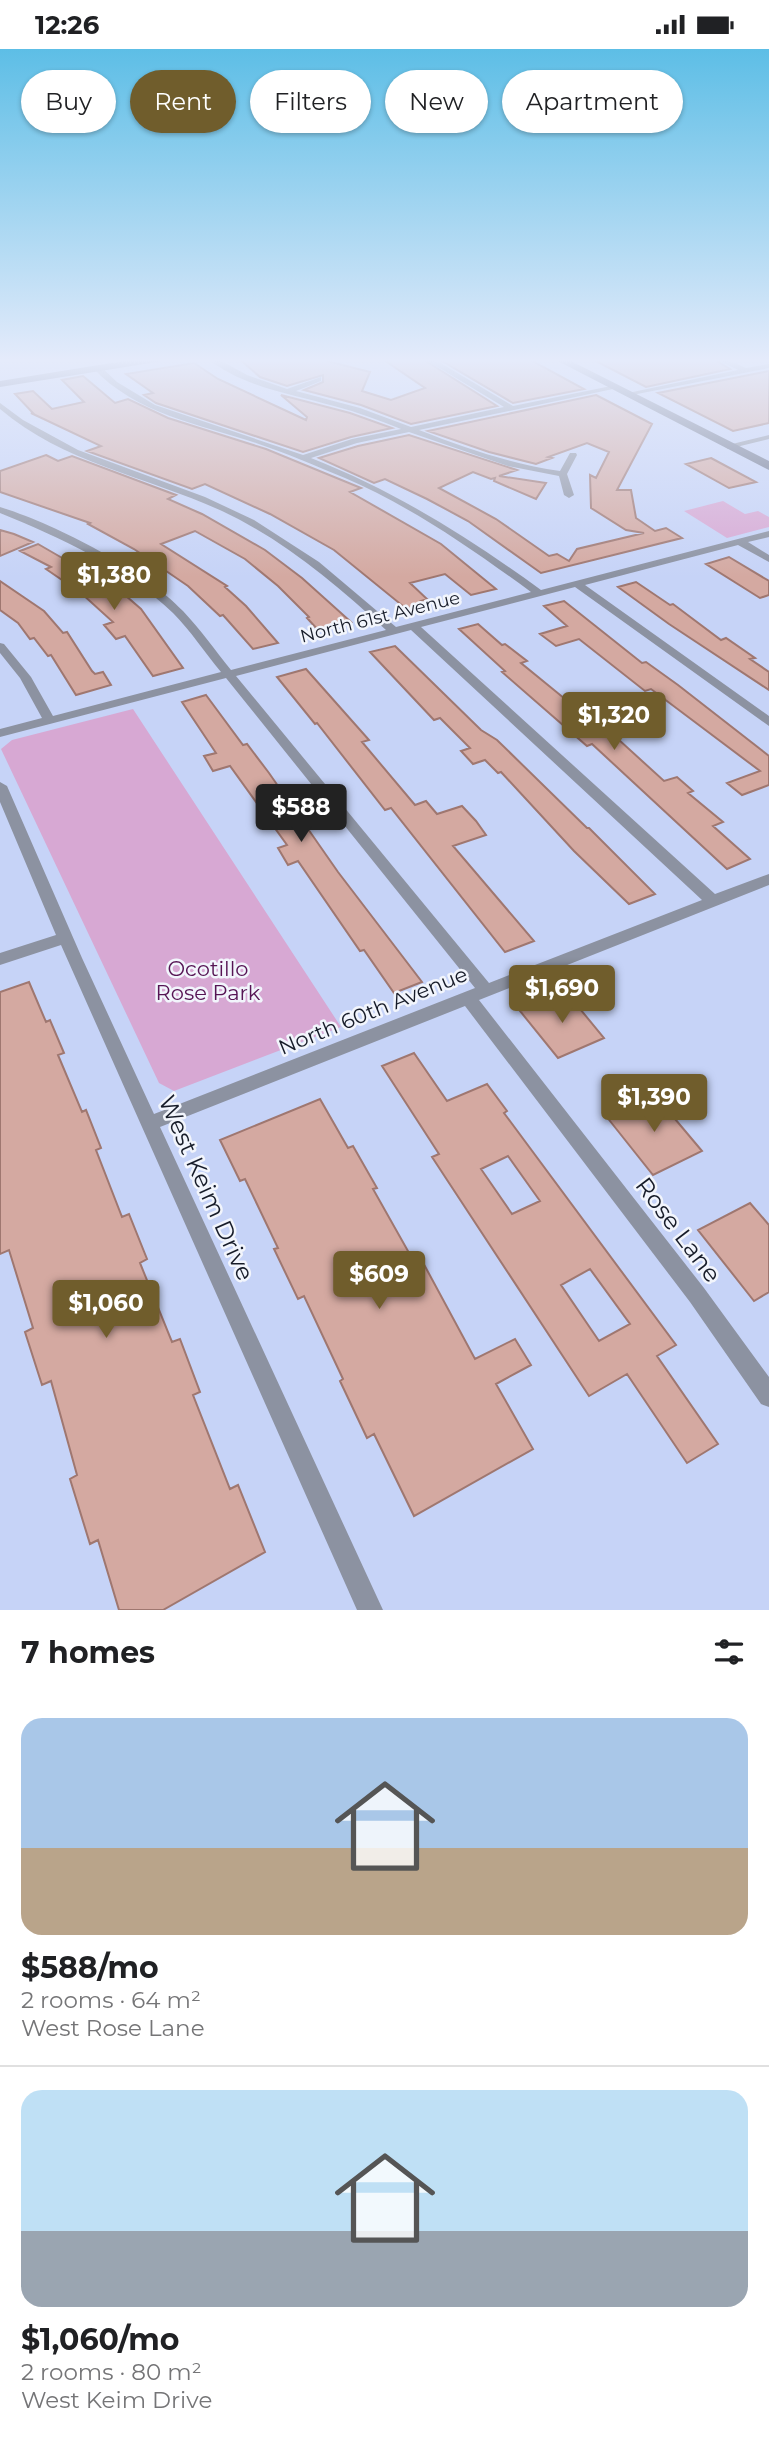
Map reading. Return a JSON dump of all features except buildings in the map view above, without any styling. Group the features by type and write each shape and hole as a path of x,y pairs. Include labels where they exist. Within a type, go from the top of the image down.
{"street":[{"path":"34,431 189,493 267,532 341,583 395,632"},
{"path":"221,431 303,458 399,502 465,541 540,594"},
{"path":"303,458 340,444 400,431"},
{"path":"421,431 519,468 563,474"},
{"path":"699,431 769,466"},
{"path":"729,446 769,437"},
{"path":"569,495 563,474 573,455"},
{"name":"Rose Lane","path":"0,510 72,540 114,563 147,586 191,625 477,995 769,1396"},
{"name":"North 61st Avenue","path":"0,733 769,534"},
{"path":"740,542 769,559"},
{"path":"577,584 769,722"},
{"path":"414,627 713,901"},
{"path":"0,646 24,677 49,720"},
{"name":"West Keim Drive","path":"0,786 369,1610"},
{"name":"North 60th Avenue","path":"150,1123 769,879"},
{"path":"0,959 66,938"}],"green space":[{"path":"723,501 745,514 758,511 769,517 769,527 727,538 684,511"},
{"name":"Ocotillo Rose Park","path":"133,709 341,1027 174,1091 159,1083 1,749 12,740"}]}
